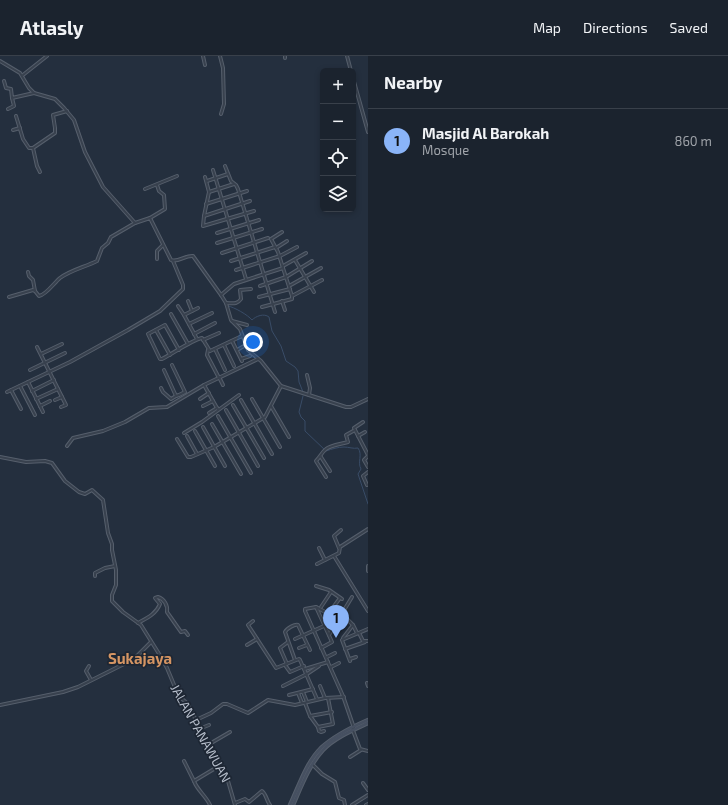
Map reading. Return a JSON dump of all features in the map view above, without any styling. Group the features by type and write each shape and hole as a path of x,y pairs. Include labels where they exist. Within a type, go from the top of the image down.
{"main road":[{"path":"292,805 298,790 321,748 328,742 368,721"},
{"path":"298,790 315,759"}],"street":[{"path":"22,75 47,56"},
{"path":"203,56 205,65"},
{"path":"220,56 223,68 224,104 221,114"},
{"path":"347,56 350,68"},
{"path":"0,62 22,75 29,88 34,93"},
{"path":"4,81 6,88 10,89 14,106 8,109"},
{"path":"356,89 368,132"},
{"path":"12,98 34,93 55,99 61,103 74,120 86,152 103,187 136,223"},
{"path":"33,148 55,133 53,115 67,111"},
{"path":"16,116 23,140 29,148 33,148"},
{"path":"13,130 20,128"},
{"path":"33,148 40,172"},
{"path":"225,166 231,181 237,186 275,312"},
{"path":"213,170 246,279"},
{"path":"206,181 228,174"},
{"path":"145,189 177,176"},
{"path":"205,177 209,192 204,216 204,226 254,211"},
{"path":"209,192 234,184"},
{"path":"28,272 29,276 33,280 35,291 40,296 60,278 68,273 97,261 102,248 108,243 111,237 165,209 164,195 157,185"},
{"path":"206,204 247,191"},
{"path":"204,216 224,208 250,201"},
{"path":"7,392 102,345 160,311 183,289 183,285 173,261 150,218"},
{"path":"217,233 259,220"},
{"path":"217,244 262,229"},
{"path":"282,232 271,239 280,256 292,296"},
{"path":"222,253 268,238"},
{"path":"231,261 275,248 287,241"},
{"path":"157,259 157,251 164,245"},
{"path":"236,270 280,256 297,247"},
{"path":"221,295 234,284 283,267 306,253"},
{"path":"173,261 193,256 226,303 232,321 240,329 248,350 258,359 281,386 338,405 351,407 368,399"},
{"path":"296,260 314,292"},
{"path":"260,286 286,277 312,261"},
{"path":"259,297 290,288 321,268"},
{"path":"262,307 292,299 292,296 322,280"},
{"path":"226,303 238,302 241,299 240,290 251,289"},
{"path":"9,297 33,290 35,291"},
{"path":"188,301 192,311"},
{"path":"282,301 285,310"},
{"path":"178,306 197,340"},
{"path":"184,315 198,308"},
{"path":"188,324 212,313"},
{"path":"171,314 188,344"},
{"path":"232,321 247,325"},
{"path":"194,334 215,323"},
{"path":"179,350 165,325 148,333 148,336 161,359 170,355 179,350 188,344 202,338 203,340 219,333"},
{"path":"156,330 170,355"},
{"path":"208,350 210,351 215,349 242,336"},
{"path":"203,340 208,350 207,355 223,385"},
{"path":"232,341 242,360 250,356"},
{"path":"41,354 62,344"},
{"path":"224,345 234,366"},
{"path":"237,350 244,346"},
{"path":"37,347 66,404 61,407"},
{"path":"215,349 225,370"},
{"path":"30,370 65,353"},
{"path":"161,388 163,392 171,399 204,385 218,376 258,359"},
{"path":"67,446 73,438 103,431 126,422 149,408 167,407 185,392 172,365"},
{"path":"164,370 179,396"},
{"path":"307,375 310,388 309,395"},
{"path":"32,391 54,380"},
{"path":"28,382 43,412"},
{"path":"204,385 218,409"},
{"path":"20,386 35,415"},
{"path":"177,438 188,457 206,451 265,417 281,386"},
{"path":"36,399 58,389"},
{"path":"11,390 21,410"},
{"path":"200,399 209,393"},
{"path":"209,414 239,396"},
{"path":"55,400 62,397"},
{"path":"241,400 272,454"},
{"path":"252,400 280,447"},
{"path":"40,406 50,401"},
{"path":"203,406 213,401"},
{"path":"233,405 264,458"},
{"path":"271,406 289,437"},
{"path":"184,432 202,422 218,409"},
{"path":"226,410 258,466"},
{"path":"218,416 251,474"},
{"path":"326,477 316,461 321,457 324,450 330,446 337,446 348,442 346,435 355,430 354,428 363,422"},
{"path":"212,424 241,474"},
{"path":"204,427 225,466"},
{"path":"355,430 368,455 364,460 368,467"},
{"path":"195,431 215,466"},
{"path":"358,436 365,432"},
{"path":"187,436 197,454"},
{"path":"363,446 368,444"},
{"path":"0,457 26,462 52,462 65,481 79,492 83,494 91,490 103,500 115,566 98,571 95,573 95,576"},
{"path":"321,457 330,471"},
{"path":"367,485 363,474 368,472"},
{"path":"339,548 368,529"},
{"path":"317,564 340,552 334,536 341,530"},
{"path":"319,548 325,560"},
{"path":"334,556 368,611"},
{"name":"JALAN PANAWUAN","path":"115,566 116,585 112,595 112,601 123,612 144,628 164,662 177,692 187,703 196,720 209,754 219,766 228,781 235,804"},
{"path":"368,566 368,571"},
{"path":"316,586 325,588 341,598 323,621"},
{"path":"320,608 331,592"},
{"path":"138,623 153,614 157,609 160,604 155,598 158,597 164,600 168,607 168,612 181,632 185,631 188,635"},
{"path":"329,636 352,597"},
{"path":"316,606 332,643 322,648"},
{"path":"338,619 316,606 305,610 344,697 361,750"},
{"path":"348,620 353,624 365,642"},
{"path":"253,621 248,625 276,668 295,660 300,660 318,699"},
{"path":"295,660 285,630 296,624 298,625 310,650"},
{"path":"342,640 353,624"},
{"path":"295,639 324,626"},
{"path":"342,640 368,629"},
{"path":"247,645 257,639"},
{"path":"342,640 350,660 356,657"},
{"path":"345,649 368,641"},
{"path":"0,705 63,692 134,659 151,642"},
{"path":"288,642 280,648 289,672 304,666"},
{"path":"299,648 308,645"},
{"path":"326,657 335,653"},
{"path":"283,686 328,662"},
{"path":"331,667 339,663"},
{"path":"89,666 86,671 91,680"},
{"path":"305,669 319,666"},
{"path":"318,727 334,724 327,698 320,686"},
{"path":"289,696 313,689"},
{"path":"303,692 304,703"},
{"path":"298,693 320,732 324,731"},
{"path":"196,720 223,704 248,713 268,700 295,705 318,699 344,697"},
{"path":"310,716 332,712"},
{"path":"199,729 209,725"},
{"path":"206,746 230,732"},
{"path":"350,757 361,750 368,751"},
{"path":"184,761 197,787 205,796 210,805"},
{"path":"313,765 322,774 335,782 339,798 345,801 345,805"},
{"path":"194,781 219,766"},
{"path":"363,783 368,790"},
{"path":"235,804 245,800 249,802 262,791 267,797 270,805"},
{"path":"353,805 368,795"}],"waterway":[{"path":"228,306 241,312 252,320 256,317 265,315 269,317 272,331 281,346 286,361 298,371 299,382 303,392"},
{"path":"303,396 299,412 305,421 305,431 326,451 342,447 358,448 360,453 361,469 358,474 368,504"}],"place":[{"name":"Masjid Al Barokah","path":"336,638"}],"district":[{"name":"Sukajaya","path":"140,659"}]}
